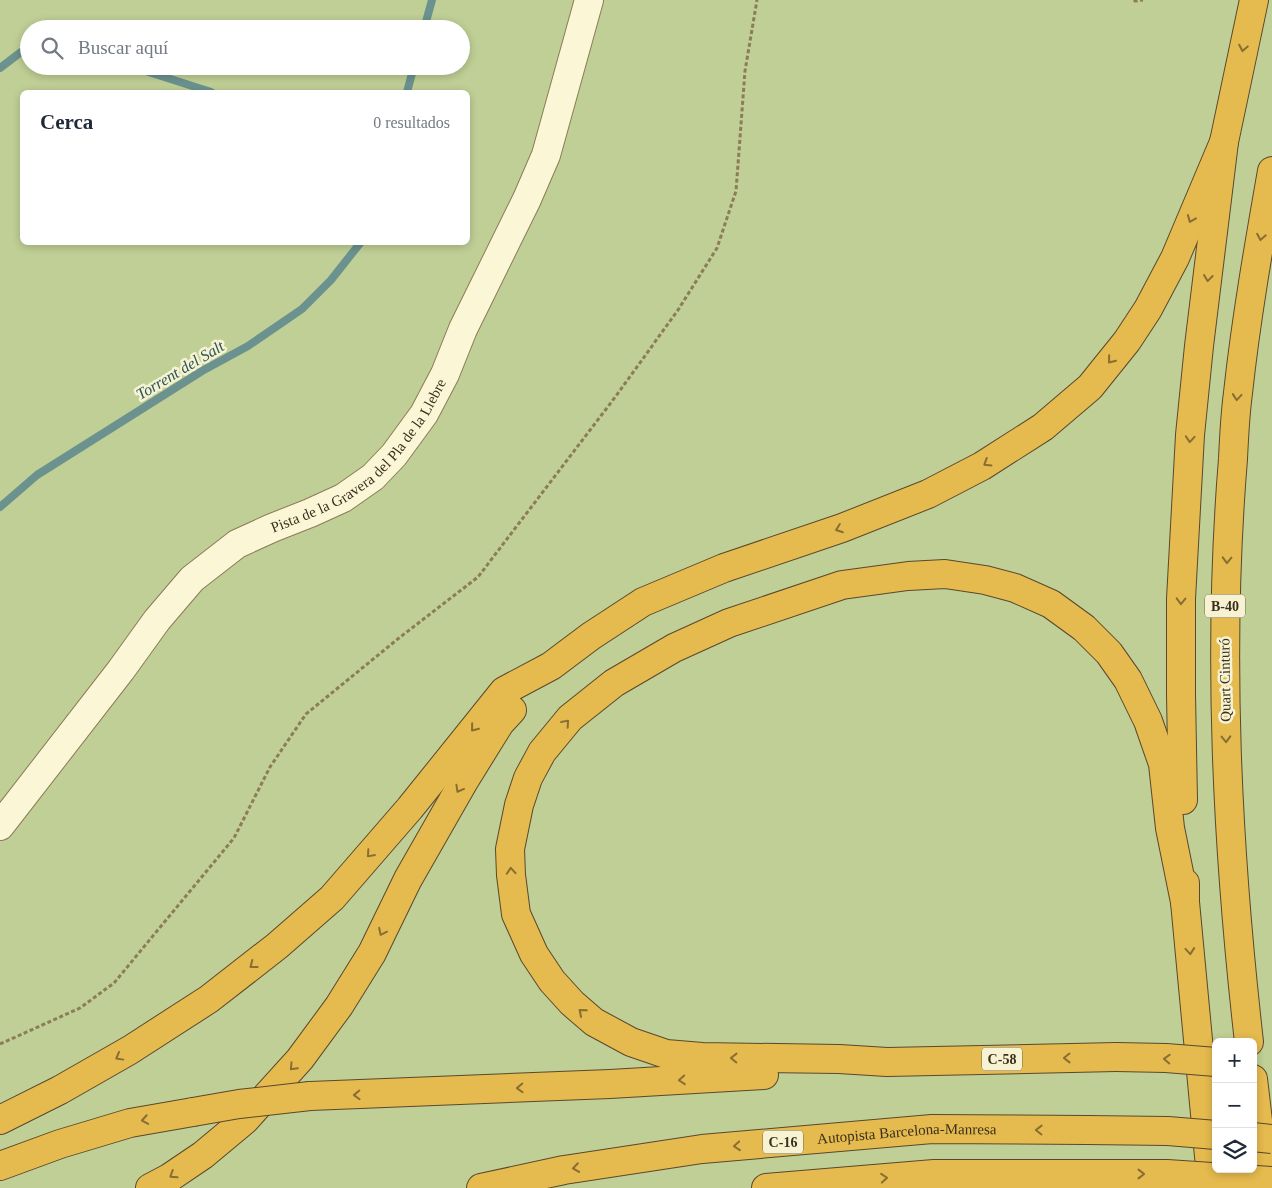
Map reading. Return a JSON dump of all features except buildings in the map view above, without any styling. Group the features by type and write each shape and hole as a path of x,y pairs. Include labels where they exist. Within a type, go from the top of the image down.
{"highway":[{"path":"1212,1188 1185,902 1181,695 1182,590 1191,425 1199,346 1224,142 1254,0"},
{"path":"0,1120 60,1090 130,1050 209,999 277,946 332,898 410,808 504,691 551,666 591,636 643,602 724,568 842,528 928,494 982,466 1043,427 1090,387 1127,341 1148,309 1175,258 1224,142"},
{"name":"Quart Cinturó","path":"1249,1038 1239,956 1230,836 1225,711 1225,606 1229,504 1238,393 1253,280 1272,171"},
{"path":"887,1062 838,1059 702,1057 666,1054 631,1042 594,1022 552,981 534,954 516,914 510,849 519,805 528,778 542,752 570,718 614,683 674,648 729,623 842,585 908,576 945,574 985,580 1015,588 1051,604 1084,628 1109,653 1128,680 1148,721 1163,764 1170,828 1185,902"},
{"path":"150,1188 169,1178 203,1155 238,1126 300,1060 339,1006 372,953 408,879 464,781 500,723 551,666"},
{"name":"C-58","path":"887,1062 1116,1057 1212,1062"},
{"path":"0,1166 60,1144 130,1123 239,1104 310,1096 677,1081 806,1072 887,1062"},
{"path":"1257,1065 1272,1066"},
{"path":"1253,1083 1266,1188"},
{"name":"Autopista Barcelona-Manresa","path":"481,1188 564,1170 702,1149 932,1128 1168,1131 1212,1135"},
{"path":"1257,1137 1272,1139"},
{"path":"766,1188 934,1174 1167,1174 1272,1181"}],"street":[{"name":"Pista de la Gravera del Pla de la Llebre","path":"0,826 121,670 156,620 192,579 237,544 343,498 373,477 394,455 424,414 445,374 463,329 527,199 546,155 589,0"}],"path":[{"path":"0,1044 80,1008 114,983 234,838 270,767 306,714 399,638 478,577 673,318 717,248 736,191 745,71 756,0"},
{"path":"1134,0 1143,0"}],"green space":[{"path":"0,0 1272,0 1272,1188 0,1188"}],"waterway":[{"name":"Torrent del Salt","path":"426,20 432,0"},
{"path":"0,68 20,53"},
{"path":"158,75 205,90"},
{"name":"Torrent del Salt","path":"408,90 412,75"},
{"name":"Torrent del Salt","path":"0,507 37,475 202,371 248,346 302,309 331,280 359,245"}]}
